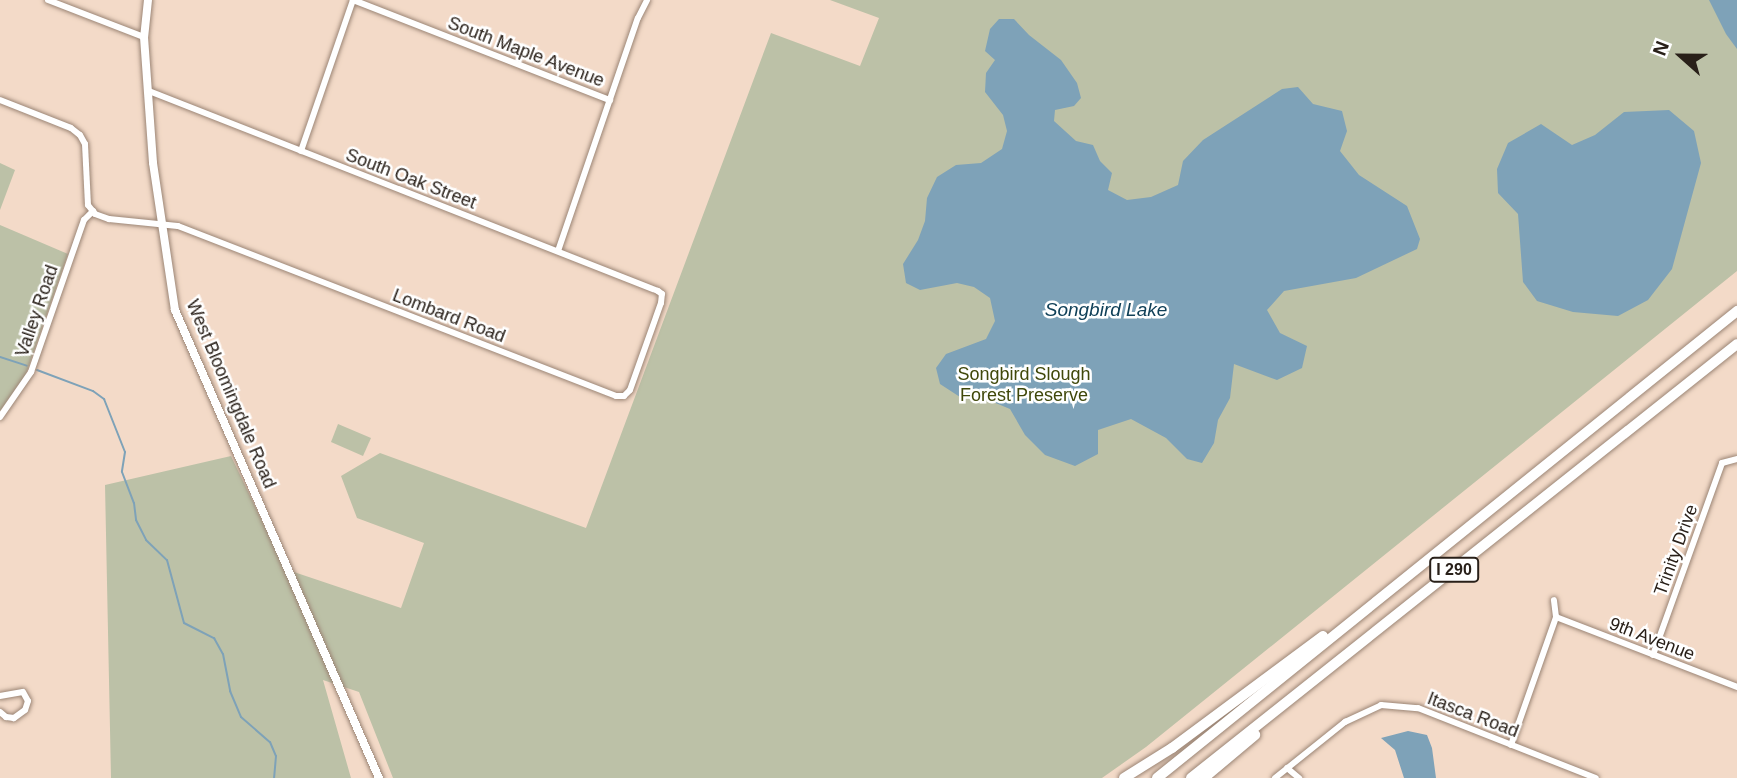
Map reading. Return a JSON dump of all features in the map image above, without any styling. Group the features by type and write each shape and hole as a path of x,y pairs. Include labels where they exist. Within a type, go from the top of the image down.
{"highway":[{"name":"I 290","path":"1157,778 1372,602 1737,311"},
{"name":"I 290","path":"1191,778 1290,702 1737,344"},
{"path":"1124,778 1172,748 1372,602"},
{"path":"1204,778 1290,702"}],"street":[{"path":"48,0 144,37"},
{"name":"West Bloomingdale Road","path":"148,0 144,37 161,224 172,295 181,324 379,778"},
{"path":"301,151 353,0"},
{"name":"South Maple Avenue","path":"353,0 611,100"},
{"path":"558,251 638,18 648,0"},
{"name":"South Oak Street","path":"149,91 662,294"},
{"path":"0,100 71,128 80,135 85,144 88,205 93,211 109,219 161,224"},
{"name":"Valley Road","path":"0,417 31,372 85,220 93,211"},
{"name":"Lombard Road","path":"161,224 178,226 620,397 630,390 662,294"},
{"name":"Trinity Drive","path":"1653,655 1722,463 1734,460"},
{"path":"1511,745 1556,617 1554,600"},
{"name":"9th Avenue","path":"1556,617 1737,687"},
{"path":"0,696 23,692 28,701 25,710 14,718 0,712"},
{"name":"Itasca Road","path":"1275,778 1345,722 1381,705 1418,708 1596,778"},
{"path":"1287,768 1300,778"}],"green space":[{"name":"Songbird Slough Forest Preserve","path":"830,0 1737,0 1737,271 1146,747 1102,778 393,778 359,692 323,680 351,778 111,778 105,485 231,456 285,569 401,608 424,543 357,518 341,476 380,453 586,528 771,33 860,66 879,18"},
{"path":"0,163 15,170 0,210"},
{"path":"0,225 68,254 26,374 0,411"},
{"path":"338,424 371,438 363,456 331,442"}],"water":[{"path":"1709,0 1737,0 1737,49 1726,34"},
{"name":"Songbird Lake","path":"999,19 1014,19 1029,35 1061,60 1077,83 1081,98 1074,106 1055,110 1054,121 1076,141 1093,145 1100,161 1112,173 1108,190 1127,200 1151,197 1178,185 1183,161 1203,140 1282,89 1298,87 1313,104 1342,111 1347,131 1340,151 1359,175 1407,206 1420,239 1417,249 1356,278 1284,291 1267,310 1280,333 1307,346 1302,368 1277,380 1234,364 1230,398 1218,420 1214,443 1202,463 1187,459 1166,438 1131,419 1098,430 1098,454 1075,466 1045,455 1025,435 1010,409 986,399 960,397 940,384 936,368 946,354 986,339 995,321 990,298 974,287 957,283 920,290 906,283 903,264 918,240 925,221 927,198 937,177 956,165 981,163 1002,149 1007,131 1003,115 985,92 986,73 995,60 985,51 990,29"},
{"path":"1669,110 1694,131 1701,163 1672,269 1648,300 1618,316 1573,312 1537,301 1523,282 1518,214 1498,193 1497,169 1508,143 1541,124 1572,145 1595,135 1624,112"},
{"path":"1408,731 1427,735 1432,748 1436,778 1404,778 1395,750 1381,738"}],"waterway":[{"path":"0,357 27,366"},
{"path":"37,370 93,391 104,399 125,452 122,472 134,503 136,520 146,540 167,560 184,623 214,638 223,654 230,691 241,717 270,742 276,756 274,778"}]}
